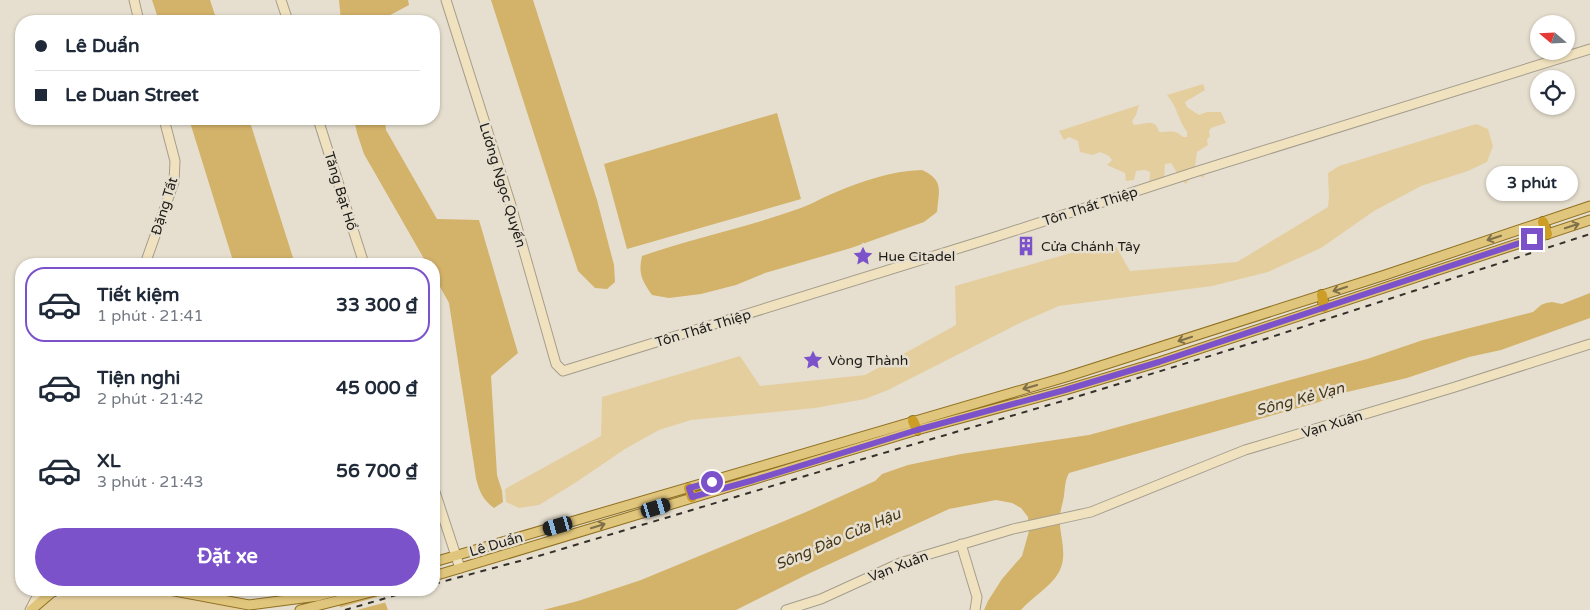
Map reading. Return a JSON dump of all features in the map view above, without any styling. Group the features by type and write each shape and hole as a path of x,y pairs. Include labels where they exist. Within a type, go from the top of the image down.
{"highway":[{"path":"1543,222 1546,234"},
{"path":"1322,295 1324,307"}],"main road":[{"name":"Lê Duẩn","path":"440,560 690,493 915,426 1322,295 1590,206"},
{"path":"915,426 1065,390 1159,362 1590,220"},
{"path":"440,574 690,493"},
{"path":"30,610 47,596"},
{"path":"196,596 250,608 321,602 350,596"},
{"path":"300,610 332,596"}],"street":[{"path":"281,0 286,15"},
{"name":"Lương Ngọc Quyến","path":"446,0 510,202 556,364 560,369"},
{"path":"136,1 138,15"},
{"name":"Tôn Thất Thiệp","path":"560,369 566,371 1590,49"},
{"name":"Đặng Tất","path":"147,258 174,182 175,161 166,125"},
{"name":"Tăng Bạt Hổ","path":"320,125 362,258"},
{"name":"Vạn Xuân","path":"786,610 821,599 900,562 1013,529 1079,515 1121,501 1245,450 1590,344"},
{"path":"440,507 460,568"},
{"path":"961,544 977,597 975,610"},
{"path":"30,610 37,596"}],"shaded area":[{"path":"1203,84 1205,90 1185,102 1187,107 1199,115 1207,112 1221,112 1226,123 1211,128 1209,131 1210,136 1207,140 1208,145 1197,152 1195,167 1198,172 1206,172 1203,178 1194,172 1186,184 1179,177 1171,163 1165,164 1164,179 1149,189 1150,172 1145,170 1136,171 1134,180 1126,181 1125,173 1107,165 1112,160 1109,156 1100,152 1093,155 1080,152 1078,141 1069,137 1064,140 1059,131 1139,105 1132,121 1134,125 1152,123 1159,132 1175,132 1183,137 1187,137 1187,132 1167,95"},
{"path":"1476,124 1488,129 1493,146 1487,162 1468,171 1421,186 1374,211 1321,248 1268,272 1212,286 1059,306 1022,322 888,390 865,399 815,408 691,420 659,430 625,449 539,505 519,508 506,502 505,489 601,436 602,397 740,356 760,386 865,375 956,325 955,286 1113,241 1130,271 1237,262 1328,207 1328,173 1339,166"},
{"path":"61,596 176,596 240,607 242,610 39,610 51,600"}],"water":[{"path":"152,0 210,0 215,15 157,15"},
{"path":"339,0 408,0 409,5 390,15 340,15"},
{"path":"491,0 533,0 597,200 614,265 615,282 607,289 595,288 578,271"},
{"path":"777,113 801,199 627,249 604,164"},
{"path":"191,125 251,125 293,258 232,258"},
{"path":"355,125 386,125 386,130 437,219 479,220 518,353 491,376 497,475 503,502 494,508 482,495 476,478 449,303 440,287 440,258 424,258 364,154"},
{"path":"922,170 934,178 939,186 937,212 924,222 851,248 765,273 736,285 701,294 669,298 652,295 642,277 640,268 642,256 800,208 866,181 899,172"},
{"path":"1590,293 1590,318 1501,350 1469,357 1407,378 1347,392 1316,403 1069,473 1060,515 1063,551 1062,565 1051,583 1021,610 984,610 1002,579 1022,556 1029,531 1028,517 1021,508 1012,503 996,500 949,509 808,574 736,610 543,610 578,601 641,580 806,512 875,481 882,474 908,465 961,454 1089,435 1367,359 1423,340 1533,312 1546,303 1562,304"},
{"path":"336,596 383,596 388,610 341,610"}],"pier":[{"path":"380,596 384,596 387,602 357,610 338,610 338,608"}],"railway":[{"path":"440,582 542,555 1066,400 1262,340 1590,234"},
{"path":"345,610 393,596"}],"place":[{"name":"Cửa Chánh Tây","path":"1026,246"},
{"name":"Hue Citadel","path":"863,256"},
{"name":"Vòng Thành","path":"813,360"}],"route":[{"path":"712,482 689,488 692,497 917,430 1065,390 1159,362 1532,239"}],"water label":[{"name":"Sông Kẻ Vạn","path":"1300,399"},
{"name":"Sông Đào Cửa Hậu","path":"838,539"}]}
